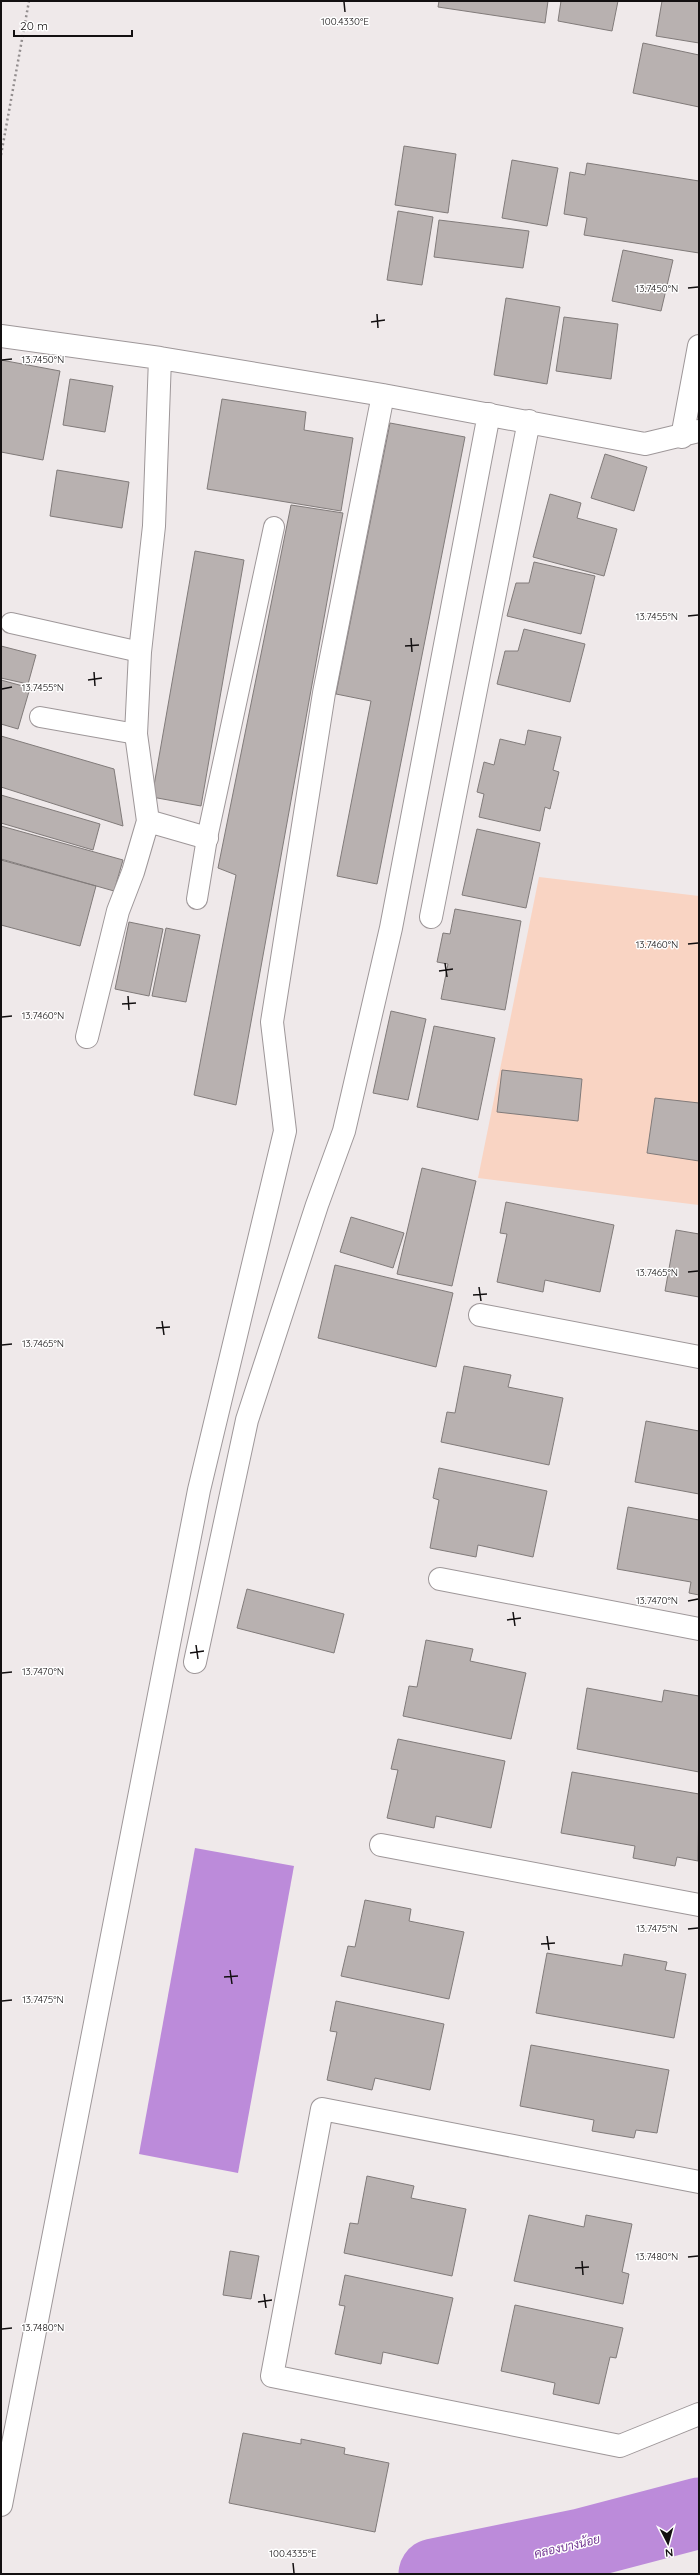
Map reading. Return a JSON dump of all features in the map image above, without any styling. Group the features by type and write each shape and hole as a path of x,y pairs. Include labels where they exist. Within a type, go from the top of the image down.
{"street":[{"path":"1,336 160,358 383,395 529,421 644,444 690,434 699,346"},
{"path":"87,1037 118,911 133,872 148,821 136,734 140,652 154,526 160,358"},
{"path":"1,2505 199,1490 284,1131 272,1022 324,693 383,395"},
{"path":"195,1662 247,1420 317,1205 344,1132 392,928 489,414"},
{"path":"431,917 529,421"},
{"path":"148,821 208,838"},
{"path":"480,1315 699,1357"},
{"path":"440,1579 699,1629"},
{"path":"381,1845 699,1905"},
{"path":"699,2182 322,2109 272,2376 620,2446 699,2414"}],"lane":[{"path":"197,899 208,838 274,527"},
{"path":"11,623 140,652"},
{"path":"40,717 136,734"}],"path":[{"path":"1,155 29,1"}],"shaded area":[{"path":"539,877 699,896 699,1205 478,1178"},
{"path":"195,1848 294,1866 238,2173 139,2154"}],"building":[{"path":"439,1 548,1 545,23 438,7"},
{"path":"561,1 618,1 612,31 558,21"},
{"path":"662,1 699,1 699,43 656,36"},
{"path":"643,43 699,55 699,107 633,93"},
{"path":"404,146 456,154 448,213 395,205"},
{"path":"512,160 558,168 547,226 502,218"},
{"path":"587,163 699,181 699,253 584,235 587,218 564,214 570,172 585,175"},
{"path":"398,211 433,217 422,285 387,280"},
{"path":"439,220 529,231 523,268 434,257"},
{"path":"623,250 673,260 661,311 612,301"},
{"path":"506,298 560,307 547,384 494,375"},
{"path":"564,317 618,324 611,379 556,371"},
{"path":"1,360 60,371 43,460 1,452"},
{"path":"70,379 113,386 105,432 63,425"},
{"path":"222,399 306,412 304,430 353,438 341,511 207,489"},
{"path":"390,423 465,437 377,884 337,876 371,701 336,694"},
{"path":"605,454 647,467 634,511 591,498"},
{"path":"57,470 129,482 122,528 50,516"},
{"path":"550,494 581,503 577,518 617,529 604,576 533,557"},
{"path":"291,505 343,513 236,1105 194,1095 236,875 218,868"},
{"path":"195,551 244,560 201,806 152,797"},
{"path":"534,562 595,576 581,634 507,616 516,583 529,583"},
{"path":"524,629 585,644 570,702 497,684 505,651 518,651"},
{"path":"1,646 36,655 28,684 1,678"},
{"path":"1,680 30,688 18,729 1,724"},
{"path":"528,730 561,737 553,770 559,772 550,809 545,807 540,831 479,817 484,794 477,792 484,762 494,765 500,739 525,745"},
{"path":"1,736 114,769 123,826 1,787"},
{"path":"1,795 100,824 93,850 1,823"},
{"path":"1,826 123,860 114,891 1,859"},
{"path":"477,829 540,843 526,908 462,895"},
{"path":"1,860 96,886 80,946 1,925"},
{"path":"455,909 521,921 505,1010 441,999 448,964 437,962 443,933 450,934"},
{"path":"129,922 163,929 149,996 115,989"},
{"path":"166,928 200,935 186,1002 152,996"},
{"path":"391,1011 426,1019 408,1100 373,1093"},
{"path":"434,1026 495,1038 478,1120 417,1107"},
{"path":"502,1070 582,1079 578,1121 497,1112"},
{"path":"655,1098 699,1103 699,1161 647,1153"},
{"path":"422,1168 476,1181 452,1286 397,1274"},
{"path":"506,1202 614,1225 600,1292 545,1280 543,1292 497,1282 507,1234 500,1233"},
{"path":"351,1217 404,1233 393,1268 340,1252"},
{"path":"676,1230 699,1234 699,1297 665,1291"},
{"path":"335,1265 453,1293 436,1367 318,1338"},
{"path":"464,1366 511,1375 508,1387 563,1398 549,1465 441,1442 447,1412 455,1413"},
{"path":"646,1421 699,1431 699,1494 635,1482"},
{"path":"439,1468 547,1491 533,1557 478,1545 476,1557 430,1548 439,1500 433,1498"},
{"path":"628,1507 699,1520 699,1595 689,1593 691,1582 617,1569"},
{"path":"247,1589 344,1614 334,1653 237,1628"},
{"path":"426,1640 473,1649 470,1661 526,1673 511,1739 403,1716 409,1686 417,1687"},
{"path":"587,1688 662,1702 664,1690 699,1696 699,1772 577,1749"},
{"path":"398,1739 505,1761 491,1828 436,1816 434,1828 387,1818 398,1770 391,1769"},
{"path":"572,1772 699,1794 698,1861 677,1857 675,1866 633,1858 635,1846 561,1833"},
{"path":"365,1900 411,1909 409,1921 464,1932 449,1999 341,1976 348,1946 355,1947"},
{"path":"547,1953 622,1966 624,1954 667,1962 665,1970 686,1974 674,2038 536,2013"},
{"path":"336,2001 444,2024 430,2090 375,2078 372,2090 327,2080 337,2032 330,2031"},
{"path":"531,2045 669,2070 657,2133 636,2130 634,2138 592,2131 594,2120 520,2106"},
{"path":"367,2176 414,2186 411,2198 466,2209 452,2276 344,2253 350,2223 358,2224"},
{"path":"529,2215 584,2227 586,2215 632,2224 622,2272 629,2274 623,2304 514,2281"},
{"path":"230,2251 259,2256 251,2299 223,2295"},
{"path":"345,2275 453,2298 438,2364 383,2352 381,2364 335,2354 345,2306 339,2305"},
{"path":"515,2305 623,2328 616,2358 610,2357 599,2404 553,2394 555,2383 501,2371"},
{"path":"243,2433 301,2444 301,2439 345,2448 344,2454 389,2463 375,2532 229,2503"}],"waterway":[{"name":"คลองบางน้อย","path":"434,2574 581,2544 699,2513"}]}
